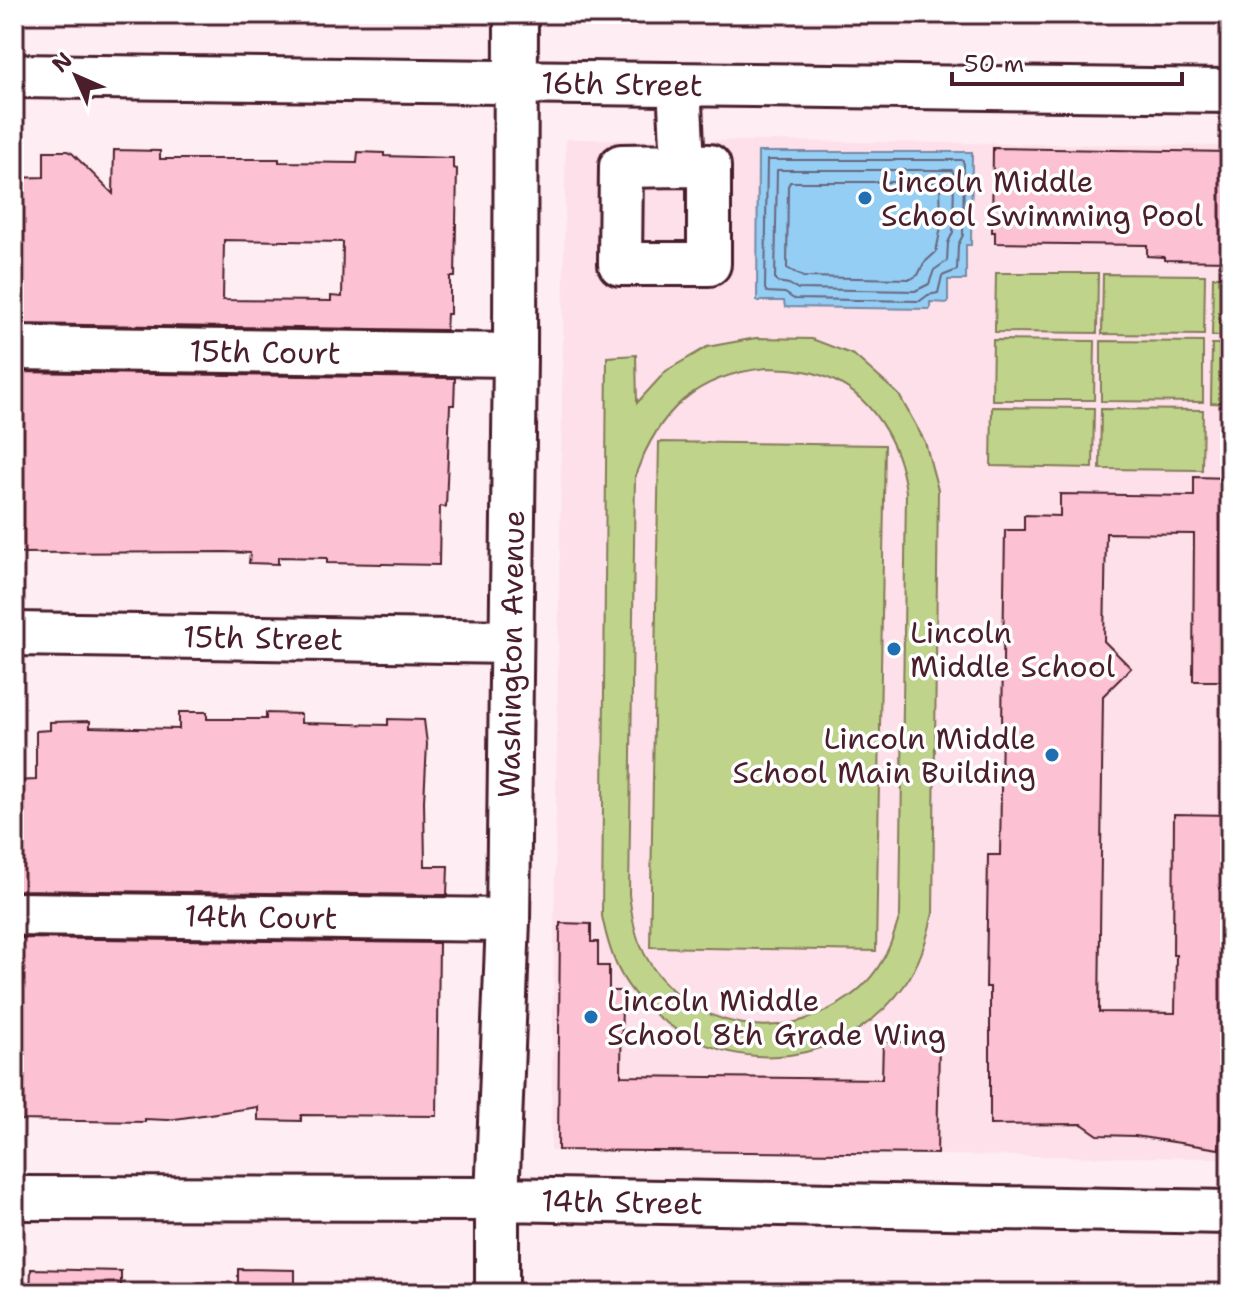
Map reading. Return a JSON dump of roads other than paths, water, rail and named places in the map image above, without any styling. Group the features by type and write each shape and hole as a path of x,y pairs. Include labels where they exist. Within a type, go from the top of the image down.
{"street":[{"name":"Washington Avenue","path":"497,1293 497,1199 508,920 516,14"},
{"name":"16th Street","path":"14,76 1230,91"},
{"path":"679,84 683,165"},
{"name":"15th Court","path":"14,348 515,355"},
{"name":"15th Street","path":"14,634 511,642"},
{"name":"14th Court","path":"14,914 508,920"},
{"name":"14th Street","path":"14,1198 497,1199 1230,1212"}],"water":[{"name":"Lincoln Middle School Swimming Pool","path":"758,152 972,152 971,245 966,245 966,280 948,280 948,303 930,302 930,309 785,307 784,301 757,301"}],"place":[{"name":"Lincoln Middle School Swimming Pool","path":"865,198"},
{"name":"Lincoln Middle School","path":"894,649"},
{"name":"Lincoln Middle School Main Building","path":"1052,755"},
{"name":"Lincoln Middle School 8th Grade Wing","path":"591,1017"}]}
